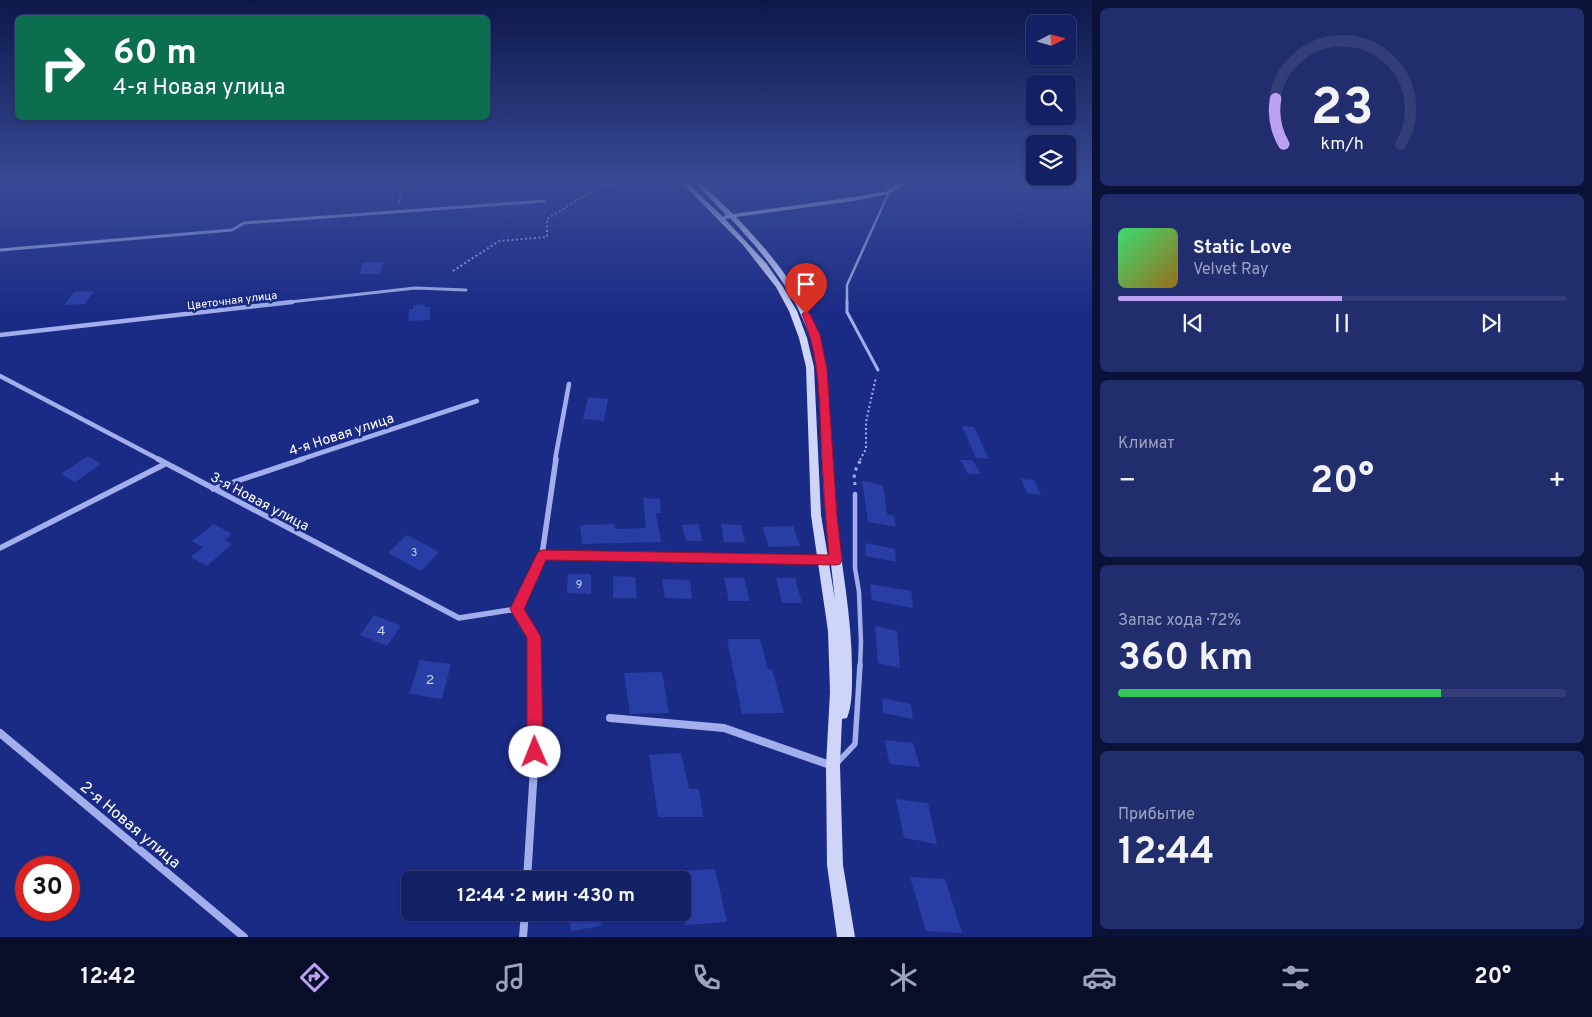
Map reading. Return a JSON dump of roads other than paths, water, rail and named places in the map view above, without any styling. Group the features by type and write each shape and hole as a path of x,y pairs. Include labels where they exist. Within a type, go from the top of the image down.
{"main road":[{"path":"729,227 744,241 784,292 803,335 810,367 816,515 830,560 846,630 845,694 833,766 835,865 846,937"},
{"path":"740,227 782,274 794,292 806,314 820,350 831,516 830,560"},
{"path":"745,227 752,240"}],"street":[{"path":"0,250 232,230 237,227"},
{"name":"Цветочная улица","path":"0,335 415,288 466,290"},
{"name":"3-я Новая улица","path":"0,376 459,618 517,609"},
{"path":"528,871 535,752 534,637 517,609 542,555 552,479 569,384"},
{"name":"4-я Новая улица","path":"213,489 477,402"},
{"path":"0,548 166,464"},
{"path":"542,555 830,560"},
{"path":"610,718 724,728 833,766"},
{"name":"2-я Новая улица","path":"0,733 244,937"},
{"path":"523,937 524,921"}],"lane":[{"path":"873,227 847,285 847,312 878,370"},
{"path":"833,766 855,744 861,642 859,592 855,568 855,494"}]}
